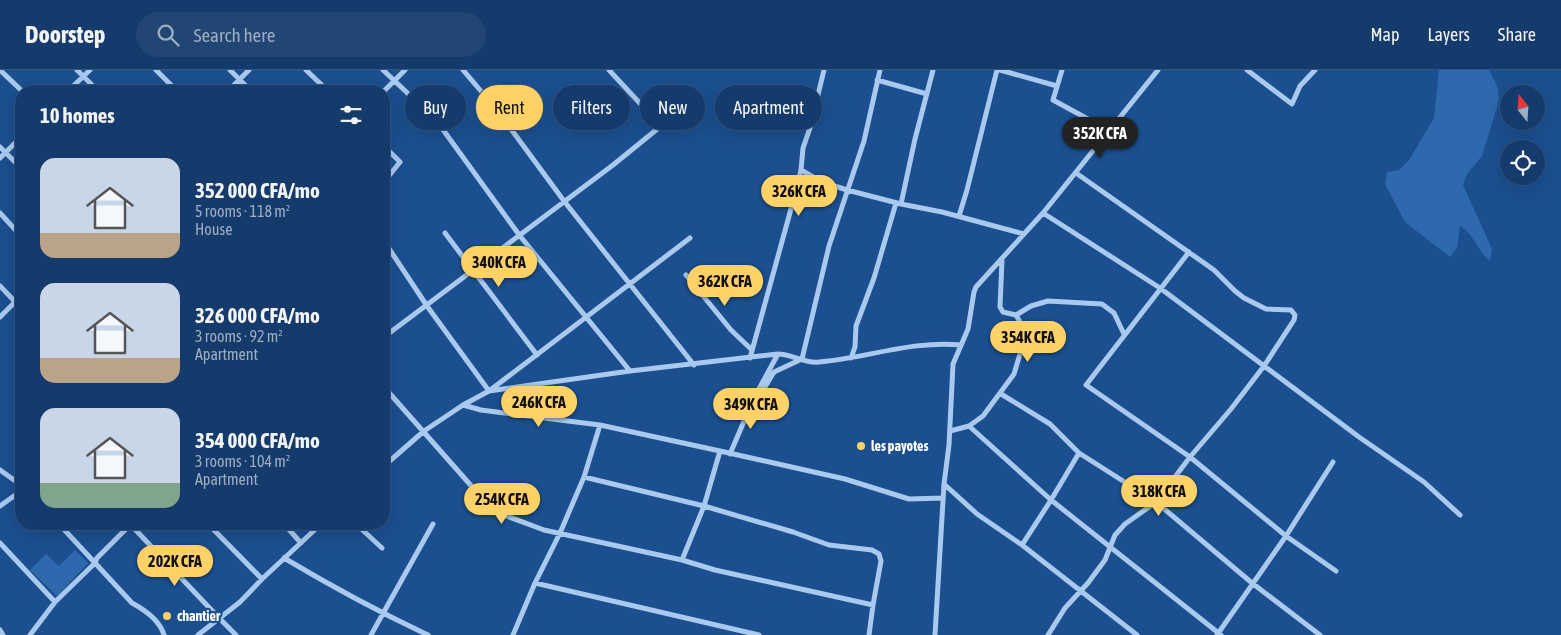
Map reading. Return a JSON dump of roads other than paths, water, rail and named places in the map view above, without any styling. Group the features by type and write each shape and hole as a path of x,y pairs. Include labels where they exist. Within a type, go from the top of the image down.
{"street":[{"path":"0,70 16,85"},
{"path":"77,70 92,85"},
{"path":"74,85 90,70"},
{"path":"156,70 171,85"},
{"path":"230,70 245,85"},
{"path":"235,85 249,70"},
{"path":"306,70 322,85"},
{"path":"383,70 436,120 520,236 630,371"},
{"path":"390,85 405,70"},
{"path":"462,70 498,110 564,201 694,365"},
{"path":"390,333 427,306 472,269 520,236 612,166 661,126 609,70"},
{"path":"750,358 776,268 801,170 803,148 810,128 824,70"},
{"path":"754,398 774,372 802,358 829,246 864,141 880,70"},
{"path":"851,358 855,347 856,326 874,278 898,203 933,70"},
{"path":"959,216 999,70 1057,86"},
{"path":"1062,70 1053,100 1110,130"},
{"path":"935,635 953,364 968,329 976,287 1002,260 1076,173 1158,70"},
{"path":"1247,70 1292,104 1300,86 1315,70"},
{"path":"878,80 927,94"},
{"path":"0,158 15,143"},
{"path":"0,147 15,162"},
{"path":"390,152 400,162 390,174"},
{"path":"801,170 822,182 847,190 959,216 1024,234"},
{"path":"1048,635 1065,608 1105,560 1115,535 1126,524 1156,502 1190,457 1232,409 1264,366 1294,320 1293,312 1288,309 1266,309 1244,298 1214,270 1076,173"},
{"path":"1042,213 1160,288 1359,437 1424,482 1460,514"},
{"path":"0,214 15,230"},
{"path":"445,233 537,355"},
{"path":"390,461 424,431 463,405 489,391 690,238"},
{"path":"390,250 427,306 489,391"},
{"path":"1189,252 1086,385 1190,457 1286,536 1336,571"},
{"path":"1002,260 1000,308 1004,312 1016,315 1031,306 1048,301 1102,304 1114,313 1124,334"},
{"path":"686,275 730,330 752,350"},
{"path":"0,286 15,301"},
{"path":"0,317 15,303"},
{"path":"950,431 969,426 983,416 1014,374 1020,354 1021,324 1016,315"},
{"path":"489,391 630,371 778,354 802,358 814,363 913,346 946,343 961,345"},
{"path":"730,454 754,398 778,354"},
{"path":"390,394 489,506 504,515 544,530 682,560 715,570 872,605"},
{"path":"1001,394 1050,424 1079,453 1156,502 1252,583 1320,635"},
{"path":"463,405 481,410 600,425 845,479 909,499 944,498"},
{"path":"513,635 534,583 560,533 584,477 600,425"},
{"path":"969,426 1052,500 1219,634 1252,583 1286,536 1333,462"},
{"path":"682,560 704,506 720,451"},
{"path":"1022,545 1052,500 1079,453"},
{"path":"0,470 15,481"},
{"path":"584,477 704,506 793,532 829,545 872,550 879,554 881,561 872,605 869,635"},
{"path":"944,484 977,514 1022,545 1137,635"},
{"path":"0,506 15,495"},
{"path":"371,635 433,524"},
{"path":"65,530 132,603 142,609 159,625 164,635"},
{"path":"30,635 55,602 95,563 97,558 124,530"},
{"path":"136,530 236,635"},
{"path":"214,530 262,579"},
{"path":"289,530 301,543"},
{"path":"198,635 240,602 315,530"},
{"path":"362,530 382,548"},
{"path":"0,543 55,602"},
{"path":"284,558 383,614 428,635"},
{"path":"534,583 759,635"},
{"path":"0,630 3,635"}],"place":[{"name":"les payotes","path":"861,446"},
{"name":"chantier","path":"167,616"}]}
